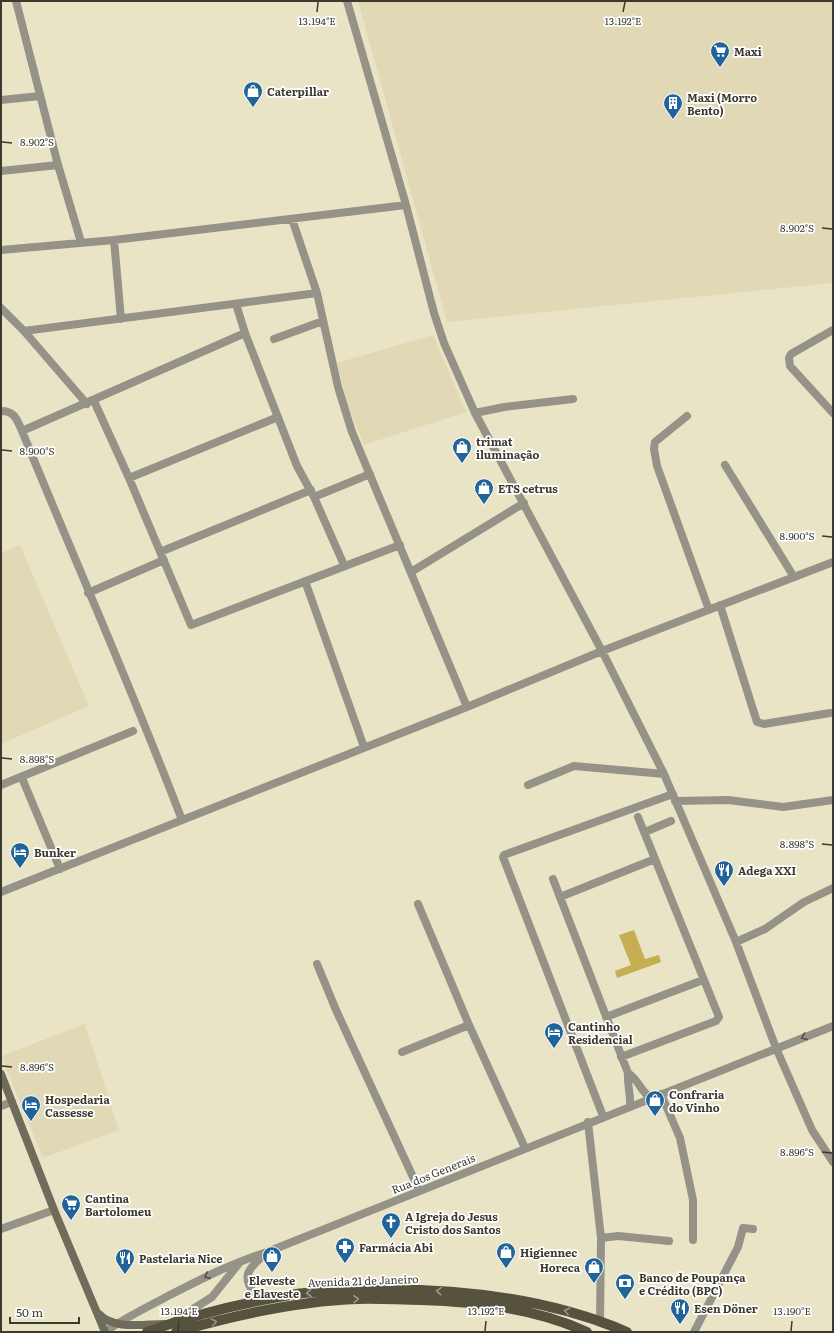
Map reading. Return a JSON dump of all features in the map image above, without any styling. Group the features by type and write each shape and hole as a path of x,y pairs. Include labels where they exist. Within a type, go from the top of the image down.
{"main road":[{"path":"1,1074 54,1210 105,1332"},
{"name":"Avenida 21 de Janeiro","path":"147,1332 167,1324 291,1294 385,1289 438,1291 496,1296 553,1308 600,1321 627,1332"},
{"name":"Avenida 21 de Janeiro","path":"176,1332 198,1329 241,1315 294,1306 358,1299 438,1301 495,1305 543,1315 587,1332"},
{"path":"96,1311 102,1317 116,1324 167,1324"}],"street":[{"path":"16,1 58,165 81,242"},
{"path":"346,1 406,205 444,343 475,413 602,650 664,774 736,942 776,1048 812,1130 833,1162"},
{"path":"1,100 40,96"},
{"path":"1,171 58,165"},
{"path":"1,250 114,240 406,205"},
{"path":"292,219 317,293 338,387 352,432 467,707"},
{"path":"114,240 121,319"},
{"path":"24,331 317,293"},
{"path":"236,304 245,333 297,466 312,493 344,565"},
{"path":"1,308 90,402 129,478 192,626 344,565 400,545"},
{"path":"274,339 323,321"},
{"path":"833,330 791,354 789,358 790,366 833,413"},
{"path":"22,431 245,333"},
{"path":"475,413 504,407 573,399"},
{"path":"1,411 9,411 14,414 22,431 88,593 146,726 182,820"},
{"path":"687,416 657,440 654,449 657,466 709,610"},
{"path":"129,478 278,418"},
{"path":"725,465 794,578"},
{"path":"160,552 312,493 370,474"},
{"path":"411,572 524,503"},
{"path":"88,593 164,560"},
{"path":"1,892 467,707 602,650 833,562"},
{"path":"305,581 364,747"},
{"path":"720,605 757,722 764,724 830,712"},
{"path":"1,785 22,778 133,731"},
{"path":"528,785 574,766 664,774"},
{"path":"22,778 60,869"},
{"path":"603,1116 503,856 504,854 674,798 728,800 783,807 833,800"},
{"path":"621,1057 718,1019 718,1015 638,816"},
{"path":"645,832 671,821"},
{"path":"560,897 655,860"},
{"path":"553,879 628,1073 627,1083 631,1097 630,1107"},
{"path":"736,942 764,929 804,902 833,888"},
{"path":"418,904 468,1025 525,1148"},
{"path":"317,964 336,1010 419,1190"},
{"path":"606,1017 703,980"},
{"path":"402,1052 468,1025"},
{"name":"Rua dos Generais","path":"105,1332 116,1324 242,1260 267,1252 603,1116 630,1107 833,1026"},
{"path":"628,1073 636,1079 641,1091 651,1098"},
{"path":"627,1083 630,1079 636,1079"},
{"path":"661,1094 680,1138 693,1200 693,1240"},
{"path":"1,1106 12,1102"},
{"path":"588,1122 601,1238 600,1321"},
{"path":"1,1229 54,1210"},
{"path":"694,1332 738,1247 743,1228 753,1229"},
{"path":"601,1238 618,1236 669,1241"},
{"path":"267,1252 251,1267 247,1276 248,1285 255,1294 266,1296 291,1294"},
{"path":"167,1324 212,1297 242,1260"}],"shaded area":[{"name":"Maxi (Morro Bento)","path":"358,1 833,1 833,283 447,322"},
{"path":"433,335 466,412 364,445 348,405 337,363"},
{"path":"20,545 89,706 1,744 1,553"},
{"path":"634,930 645,959 659,955 661,962 617,978 615,971 631,965 619,935"},
{"path":"85,1024 119,1130 43,1158 1,1056"}],"place":[{"name":"Maxi","path":"720,68"},
{"name":"Caterpillar","path":"253,108"},
{"name":"Maxi (Morro Bento)","path":"673,120"},
{"name":"trimat iluminação","path":"462,464"},
{"name":"ETS cetrus","path":"484,505"},
{"name":"Bunker","path":"20,869"},
{"name":"Adega XXI","path":"724,887"},
{"name":"Cantinho Residencial","path":"554,1049"},
{"name":"Confraria do Vinho","path":"655,1117"},
{"name":"Hospedaria Cassesse","path":"31,1122"},
{"name":"Cantina Bartolomeu","path":"71,1221"},
{"name":"A Igreja do Jesus Cristo dos Santos","path":"391,1239"},
{"name":"Farmácia Abi","path":"345,1264"},
{"name":"Higiennec","path":"506,1269"},
{"name":"Eleveste e Elaveste","path":"272,1273"},
{"name":"Pastelaria Nice","path":"125,1275"},
{"name":"Horeca","path":"594,1284"},
{"name":"Banco de Poupança e Crédito (BPC)","path":"625,1300"},
{"name":"Esen Döner","path":"680,1325"}]}
